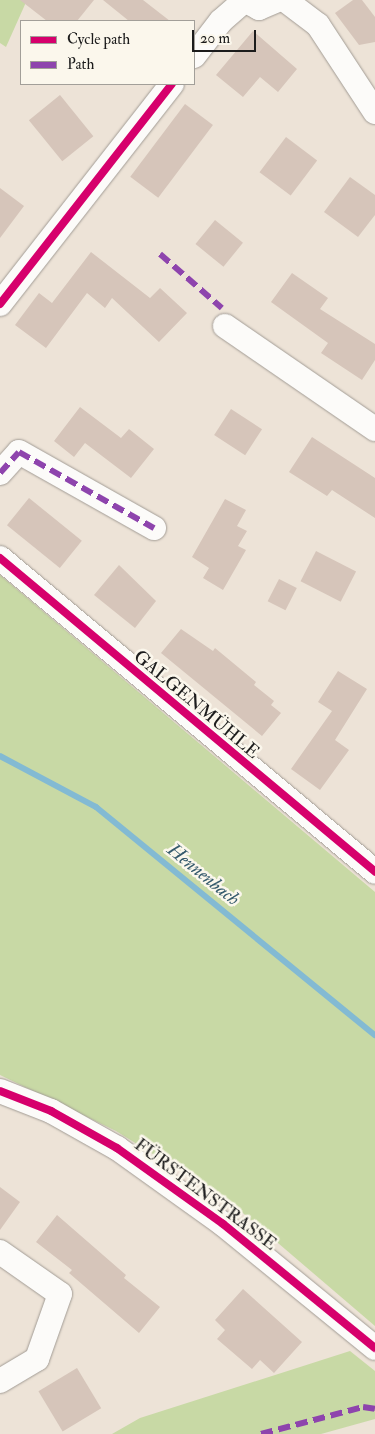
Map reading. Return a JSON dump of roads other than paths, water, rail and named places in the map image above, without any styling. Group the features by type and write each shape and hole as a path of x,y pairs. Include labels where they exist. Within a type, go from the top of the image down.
{"street":[{"path":"195,55 221,21 244,0 260,8 278,0"},
{"path":"286,0 318,25 375,112"},
{"path":"0,304 171,85"},
{"path":"224,326 375,429"},
{"path":"0,473 19,452 154,528"},
{"name":"GALGENMÜHLE","path":"0,558 375,872"},
{"name":"FÜRSTENSTRASSE","path":"0,1091 51,1111 116,1148 223,1224 375,1348"},
{"path":"0,1252 60,1294 37,1359 0,1381"}],"waterway":[{"name":"Hennenbach","path":"0,756 96,807 375,1035"}]}
